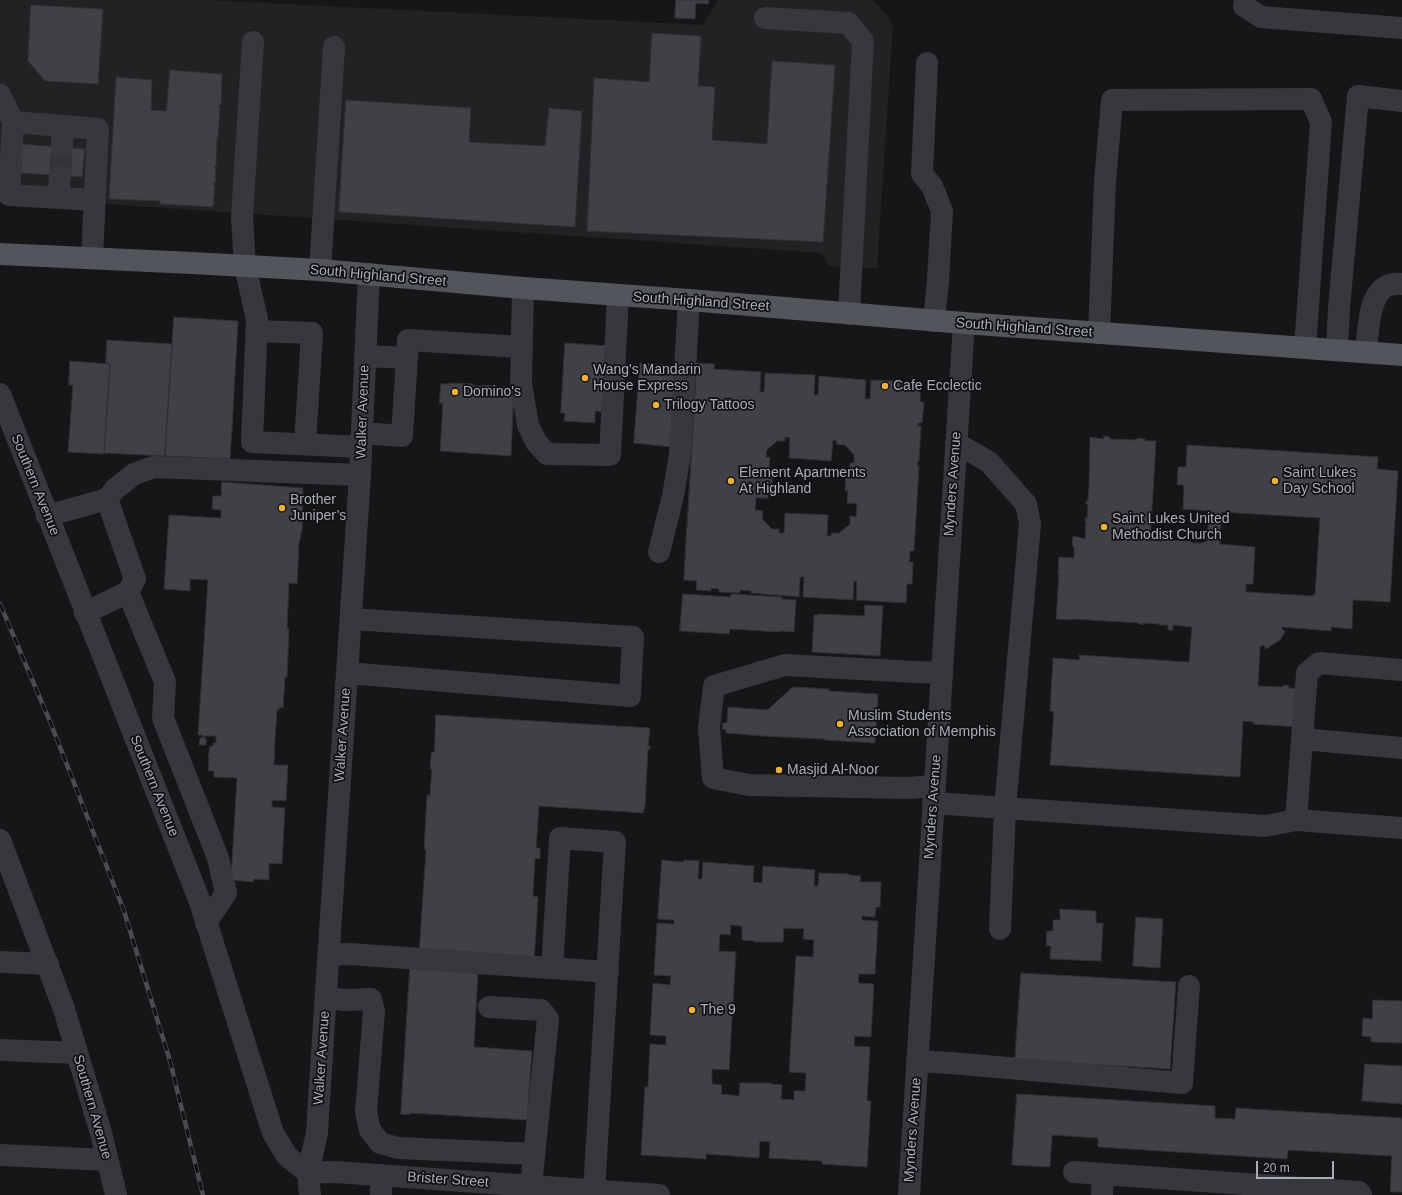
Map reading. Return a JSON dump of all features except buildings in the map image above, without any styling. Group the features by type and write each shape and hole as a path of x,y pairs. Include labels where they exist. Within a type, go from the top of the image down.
{"main road":[{"name":"South Highland Street","path":"0,254 320,270 934,321 1402,355"}],"street":[{"path":"1244,0 1244,6 1261,18 1402,28"},
{"path":"765,18 848,23 863,41 849,314"},
{"path":"253,42 242,217 245,266 257,319 252,442 305,444 402,436 408,340 521,347"},
{"path":"320,270 334,47"},
{"path":"927,63 922,174 932,186 942,210 934,321"},
{"path":"0,95 6,127 9,195 94,200"},
{"path":"1337,350 1339,308 1358,96 1402,101"},
{"path":"1099,333 1105,182 1112,100 1311,99 1321,122 1305,348"},
{"path":"6,127 63,137 98,129 92,258"},
{"path":"58,198 60,176"},
{"name":"Walker Avenue","path":"310,1195 308,1173 317,1133 351,619 360,475 369,274"},
{"path":"1366,352 1371,310 1376,295 1386,286 1396,283 1402,284"},
{"path":"523,288 521,384 528,425 536,442 547,454 610,455 618,295"},
{"path":"658,552 673,496 680,454 688,300"},
{"name":"Mynders Avenue","path":"909,1195 964,323"},
{"path":"257,331 312,333 305,444"},
{"path":"365,356 407,358"},
{"name":"Southern Avenue","path":"0,394 200,902 273,1133 287,1156 308,1173"},
{"path":"956,443 989,462 1026,504 1030,524 1006,808 1000,929"},
{"path":"47,516 107,499 115,489 134,474 154,467 360,475"},
{"path":"85,613 128,592 135,579 107,499"},
{"path":"128,592 165,682 163,718 218,858 226,893 206,923"},
{"path":"347,673 630,696 633,637 351,619"},
{"path":"1296,820 1307,673 1319,663 1402,670"},
{"path":"942,673 785,665 714,686 709,728 713,778 749,785 908,788 934,795 1006,808 1265,826 1296,820 1402,828"},
{"path":"1302,739 1402,748"},
{"path":"546,968 560,838 615,842 594,1190"},
{"name":"Southern Avenue","path":"0,840 64,1009 116,1195"},
{"path":"328,955 349,954 608,972"},
{"path":"0,962 48,964"},
{"path":"917,1061 1182,1083 1189,986"},
{"path":"326,998 346,1000 371,999 374,1011 366,1112 370,1130 380,1143 398,1148 534,1154"},
{"path":"489,1007 541,1010 548,1019 534,1154 525,1189"},
{"path":"0,1050 77,1053"},
{"path":"0,1155 107,1160"},
{"name":"Brister Street","path":"308,1173 335,1172 381,1185 594,1190 659,1195"},
{"path":"1074,1172 1103,1185 1359,1192 1361,1195"}],"shaded area":[{"path":"0,0 206,0 703,25 718,0 874,0 893,24 877,268 829,266 822,253 106,204 0,203"}],"tunnel":[{"path":"60,176 62,147"}],"railway":[{"path":"0,604 51,724 124,911 170,1061 203,1195"}],"place":[{"name":"Wang's Mandarin House Express","path":"585,378"},
{"name":"Cafe Ecclectic","path":"885,386"},
{"name":"Domino's","path":"455,392"},
{"name":"Trilogy Tattoos","path":"656,405"},
{"name":"Element Apartments At Highland","path":"731,481"},
{"name":"Saint Lukes Day School","path":"1275,481"},
{"name":"Brother Juniper’s","path":"282,508"},
{"name":"Saint Lukes United Methodist Church","path":"1104,527"},
{"name":"Muslim Students Association of Memphis","path":"840,724"},
{"name":"Masjid Al-Noor","path":"779,770"},
{"name":"The 9","path":"692,1010"}]}
